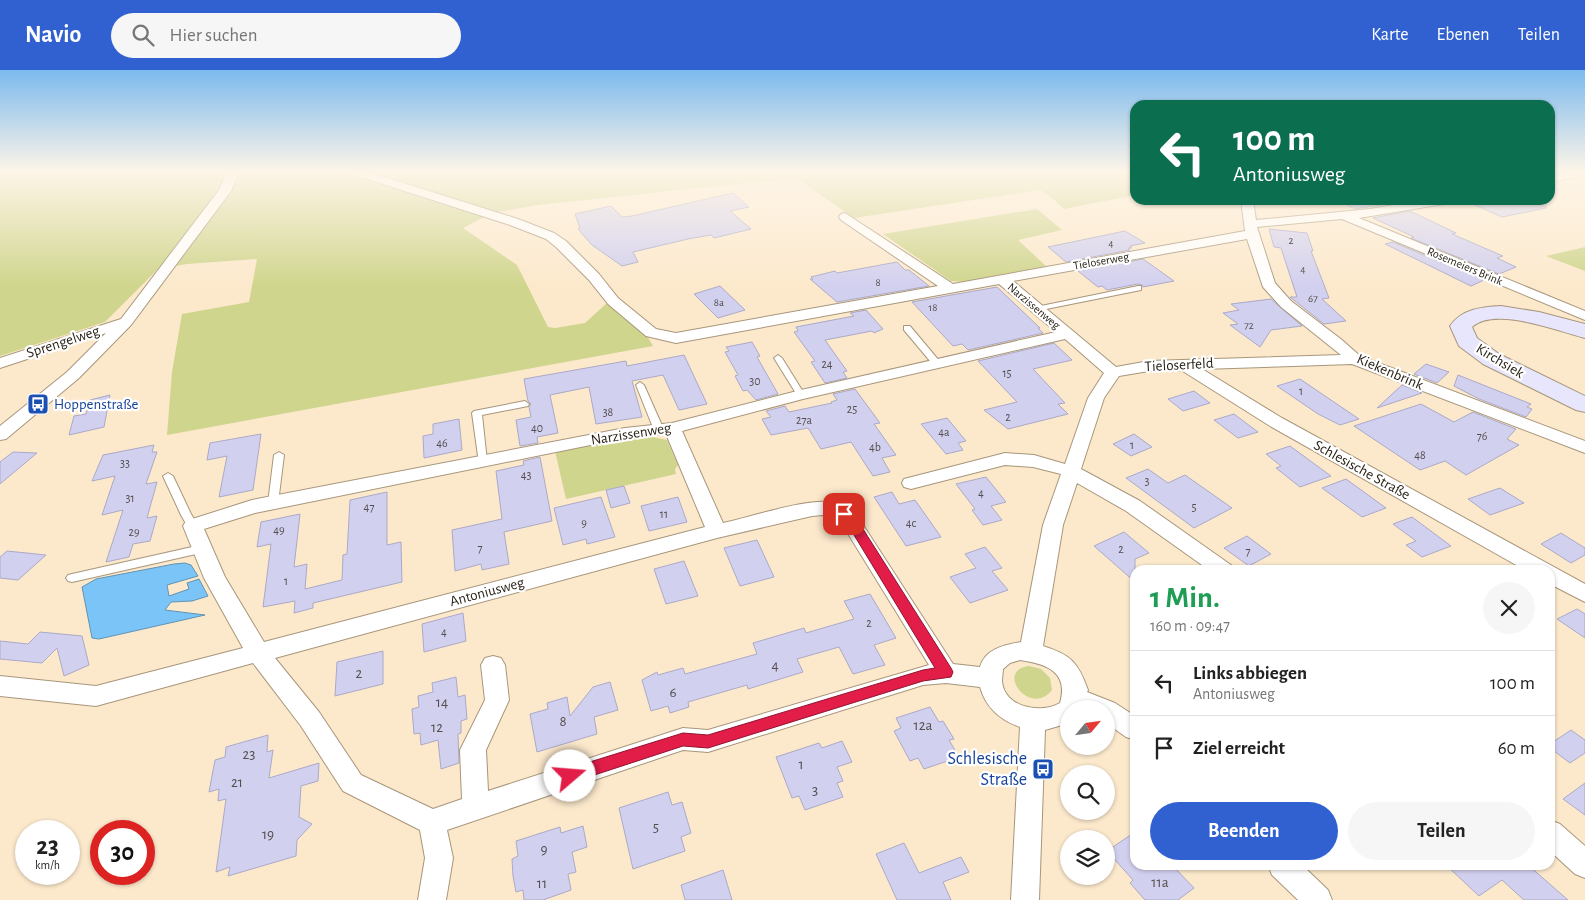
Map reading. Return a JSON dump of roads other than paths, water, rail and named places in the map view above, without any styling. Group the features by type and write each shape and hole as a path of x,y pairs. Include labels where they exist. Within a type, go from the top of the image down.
{"main road":[{"name":"Kirchsiek","path":"1585,331 1539,318 1512,314 1480,314 1470,317 1461,326 1467,341 1491,359 1585,405"}],"street":[{"path":"0,435 73,375 126,322 211,210"},
{"name":"Tieloserweg","path":"475,210 550,236 562,244 594,277 613,301 651,333 676,338 950,288 1251,229 1384,210"},
{"name":"Kiekenbrink","path":"1248,210 1251,229 1268,284 1286,304 1337,343 1354,359 1585,448"},
{"name":"Rosemeiers Brink","path":"1345,216 1585,316"},
{"path":"845,217 950,288"},
{"name":"Narzissenweg","path":"1002,278 1036,309 1113,372"},
{"name":"Sprengelweg","path":"0,363 126,322"},
{"name":"Narzissenweg","path":"193,526 252,507 625,433 665,429 800,395 1067,334"},
{"name":"Tieloserfeld","path":"1113,372 1149,366 1185,364 1354,359"},
{"name":"Schlesische Straße","path":"1185,364 1276,422 1533,565"},
{"path":"1031,651 1053,525 1096,398 1113,372"},
{"path":"665,429 717,531"},
{"path":"911,482 1005,459 1034,461 1070,471 1133,506 1217,565"},
{"name":"Antoniusweg","path":"0,686 96,696 717,531 812,509 836,510 844,514 858,532 946,672"},
{"path":"193,526 201,549 215,578 258,653 310,718 352,783 432,822 683,739 708,741 923,675 946,672 989,678"},
{"path":"1555,577 1585,594"},
{"path":"1060,716 1048,720 1033,720 1019,716 1006,709 997,699 991,688 989,678 993,665 1002,656 1016,651 1031,651 1046,655 1064,668 1075,686 1072,700"},
{"path":"476,806 473,750 497,700 493,665"},
{"path":"1115,716 1130,726"},
{"path":"1025,900 1033,720"},
{"path":"432,822 439,858 432,900"},
{"path":"1555,837 1585,864"},
{"path":"1287,870 1318,900"}],"lane":[{"path":"1036,309 1138,288"},
{"path":"907,328 938,365"},
{"path":"778,358 800,395"},
{"path":"640,385 665,429"},
{"path":"482,461 477,413 525,404"},
{"path":"273,503 279,455"},
{"path":"168,476 193,526"},
{"path":"72,578 201,549"}],"water":[{"path":"185,563 191,565 198,576 167,585 169,596 189,589 187,583 199,579 208,596 192,601 171,602 165,610 205,615 99,639 92,638 82,587 96,579"}],"place":[{"name":"Hoppenstraße","path":"38,404"},
{"name":"Schlesische Straße","path":"1043,769"}]}
